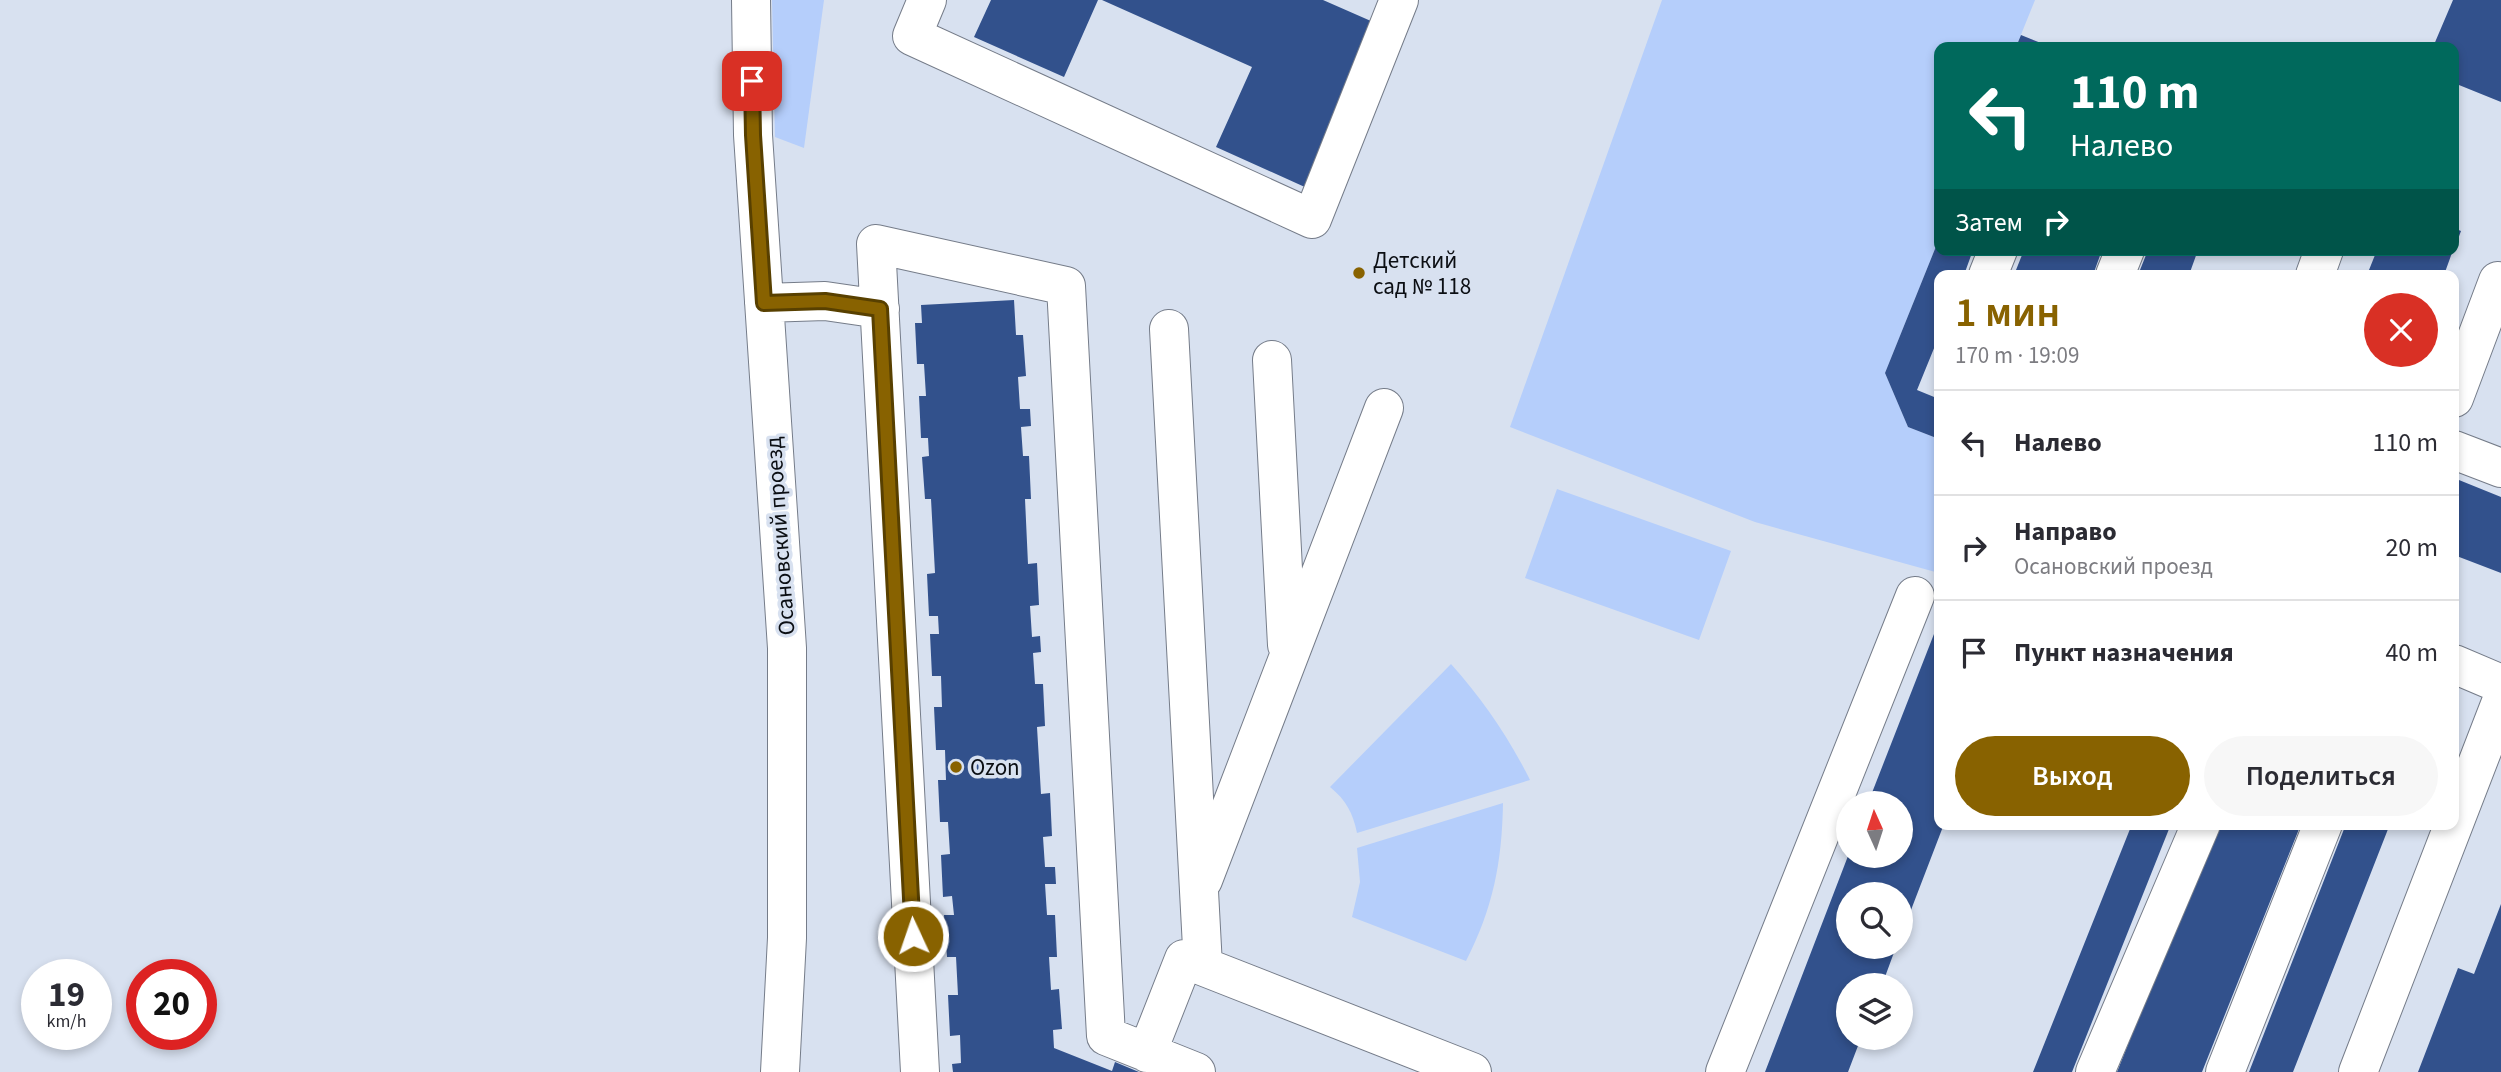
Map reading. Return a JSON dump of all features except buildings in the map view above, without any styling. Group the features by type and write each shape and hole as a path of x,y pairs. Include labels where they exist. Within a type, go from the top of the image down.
{"street":[{"name":"Осановский проезд","path":"751,0 753,135 787,648 787,938 780,1072"},
{"path":"928,0 912,36 1312,219 1399,0"},
{"path":"920,1072 876,244 1066,286 1106,1036 1196,1072"},
{"path":"2459,385 2498,281"},
{"path":"764,303 825,301 880,309"},
{"path":"1168,329 1203,966"},
{"path":"1272,360 1287,659"},
{"path":"1198,891 1384,408"},
{"path":"2459,452 2501,468"},
{"path":"1725,1072 1915,596"},
{"path":"2459,666 2501,684"},
{"path":"2459,811 2501,702"},
{"path":"2095,1072 2198,830"},
{"path":"2225,1072 2321,830"},
{"path":"2358,1072 2452,830"},
{"path":"1147,1053 1184,959 1472,1072"}],"shaded area":[{"path":"772,0 824,0 804,148 775,137"},
{"path":"1662,0 2035,0 2018,42 1934,42 1934,251 1885,373 1908,427 1934,437 1934,572 1755,522 1510,427"},
{"path":"1557,489 1731,551 1699,640 1525,578"},
{"path":"1451,664 1494,719 1530,780 1357,833 1348,807 1330,787"},
{"path":"1503,803 1501,846 1494,885 1483,922 1466,961 1352,917 1360,882 1357,848"}],"place":[{"name":"Детский сад № 118","path":"1359,273"},
{"name":"Ozon","path":"956,767"}],"route":[{"path":"752,81 764,303 825,301 880,309 913,936"}]}
